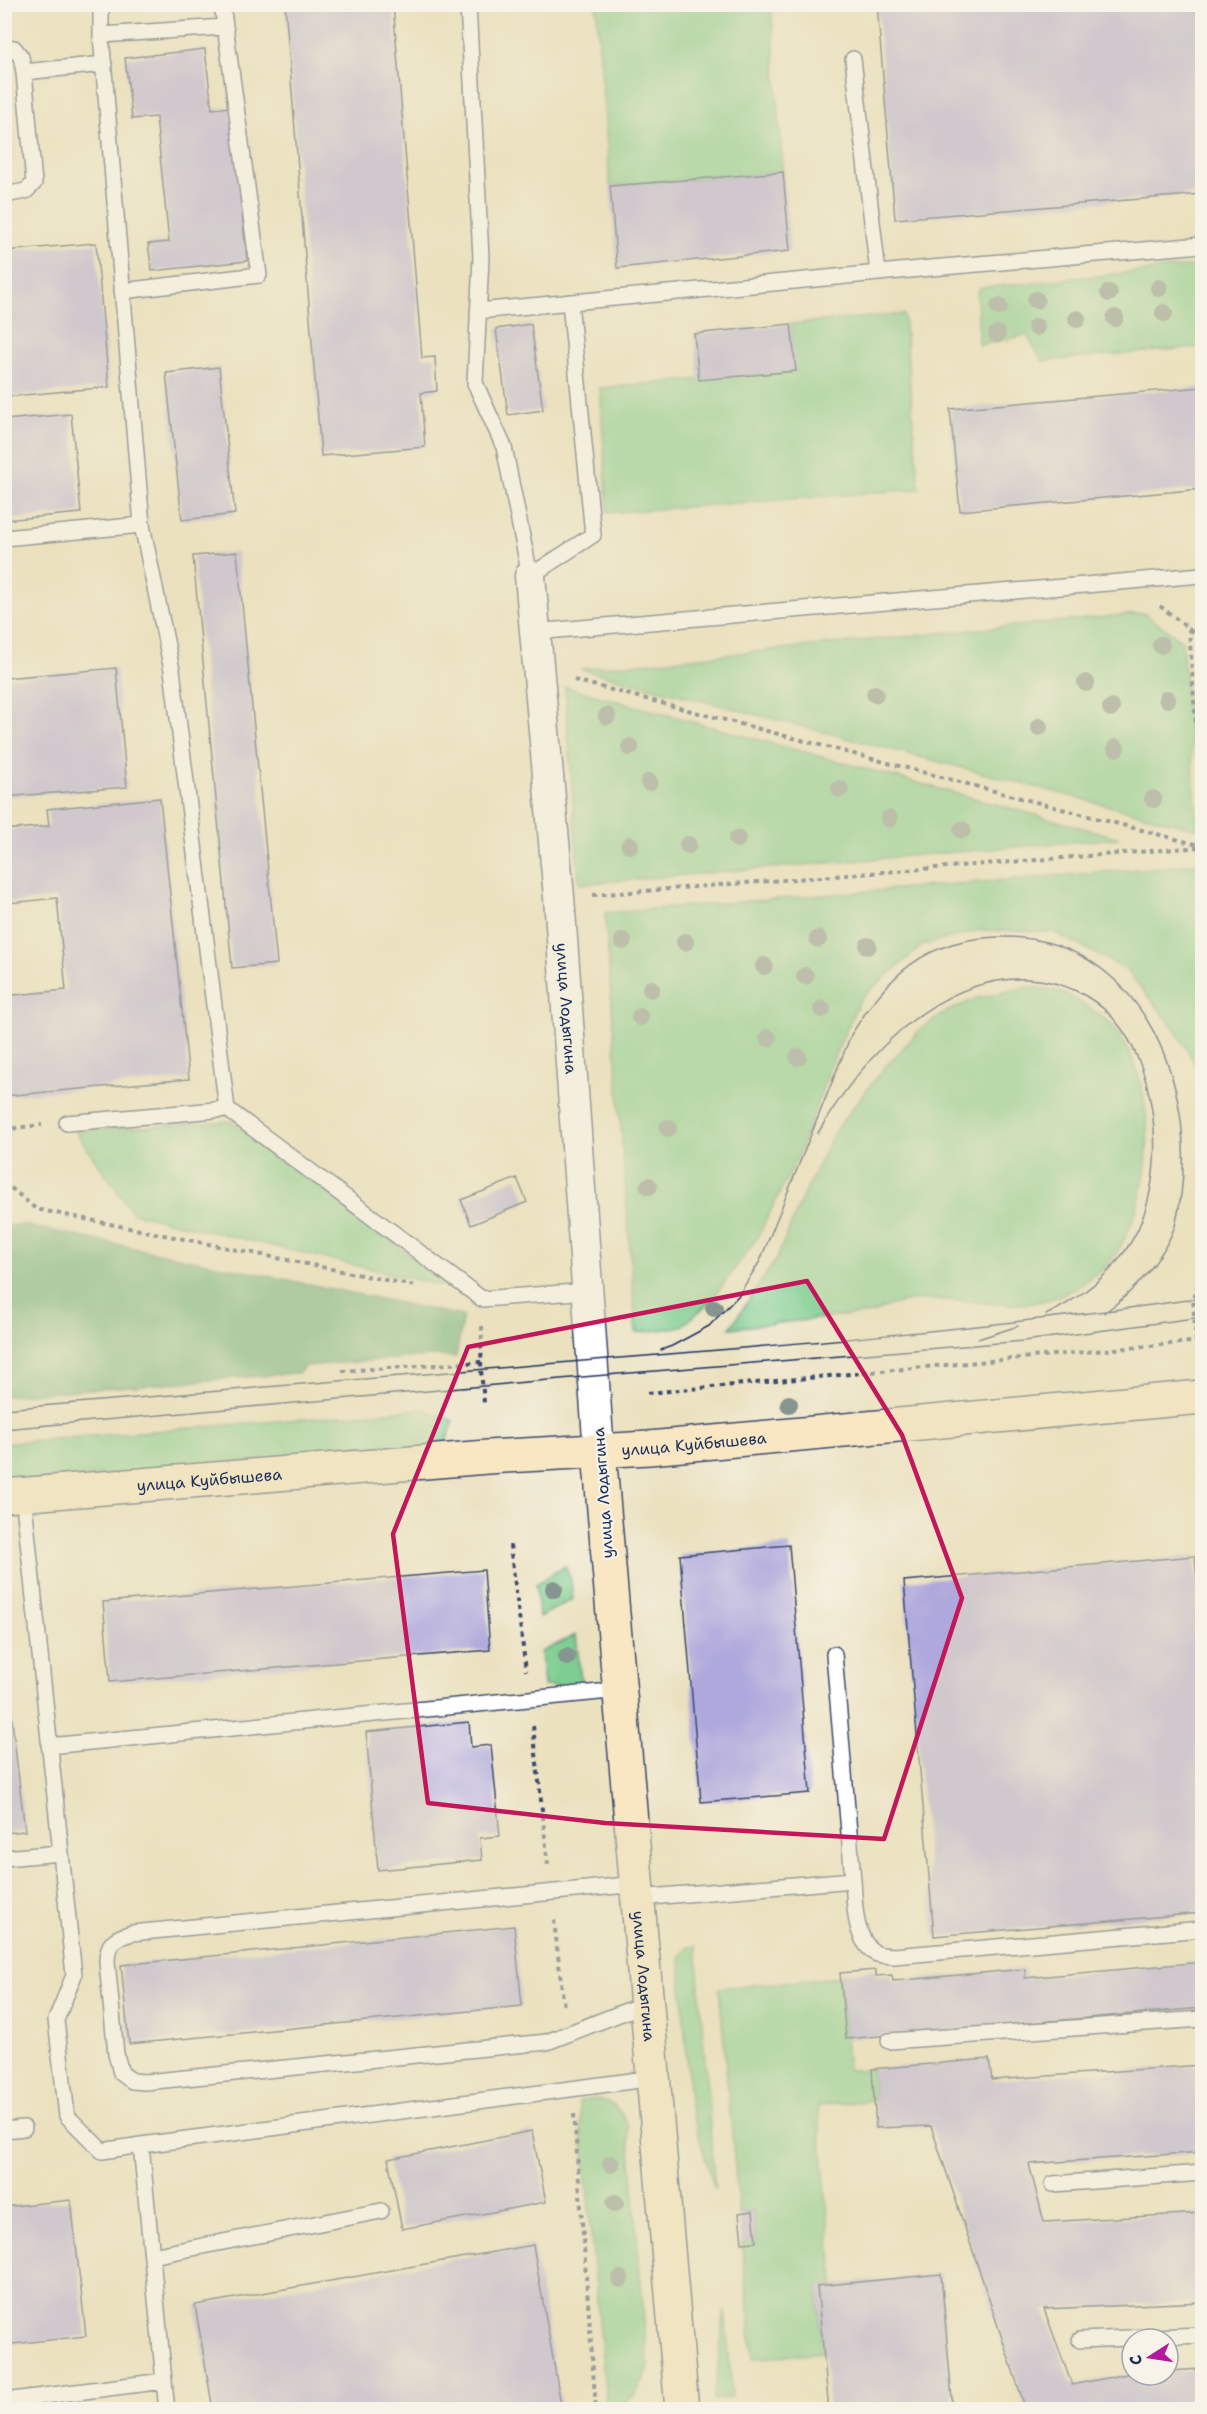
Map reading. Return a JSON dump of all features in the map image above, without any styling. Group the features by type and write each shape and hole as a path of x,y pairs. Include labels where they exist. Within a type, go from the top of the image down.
{"main road":[{"name":"улица Куйбышева","path":"14,1495 487,1457 599,1452 1203,1397"},
{"name":"улица Лодыгина","path":"599,1452 682,2409"}],"street":[{"name":"улица Лодыгина","path":"530,576 559,897 599,1452"}],"lane":[{"path":"101,4 101,35 142,525 172,670 227,1109"},
{"path":"122,291 259,275 222,4"},
{"path":"468,4 481,258 476,383 504,447 530,576 592,535 570,302"},
{"path":"101,35 224,27"},
{"path":"4,48 14,48 21,57 33,183 26,192 4,195"},
{"path":"853,59 878,273"},
{"path":"24,72 104,64"},
{"path":"478,311 1203,245"},
{"path":"4,538 142,525"},
{"path":"534,632 1203,575"},
{"path":"67,1123 227,1109 482,1299 589,1291"},
{"path":"14,1495 50,1746 74,1975 56,2020 67,2115 102,2151 654,2078"},
{"path":"834,1654 856,1921 865,1943 876,1954 894,1956 1203,1929"},
{"path":"50,1746 620,1690"},
{"path":"4,1858 61,1852"},
{"path":"647,2003 547,2042 145,2082 132,2080 121,2073 116,2054 107,1950 111,1942 120,1936 132,1933 551,1893 853,1880"},
{"path":"889,2041 1203,2019"},
{"path":"4,2130 24,2128"},
{"path":"141,2145 167,2409"},
{"path":"1053,2184 1203,2173"},
{"path":"152,2256 381,2211"},
{"path":"1080,2340 1203,2335"},
{"path":"4,2401 164,2381"}],"path":[{"path":"1132,582 1189,629 1203,637"},
{"path":"1189,629 1203,810"},
{"path":"538,671 1203,846"},
{"path":"559,897 1203,846"},
{"path":"4,1145 15,1128 67,1123"},
{"path":"4,1182 36,1209 424,1288"},
{"path":"1197,1342 1193,1299 1203,1272"},
{"path":"482,1299 484,1403"},
{"path":"648,1393 1203,1341"},
{"path":"342,1371 482,1362"},
{"path":"510,1545 530,1699 567,2034"},
{"path":"572,2089 596,2409"}],"highlighted area":[{"path":"807,1281 902,1435 962,1598 884,1839 605,1823 428,1803 393,1534 468,1347"}],"green space":[{"path":"596,5 771,5 783,172 610,186"},
{"path":"1202,265 1202,347 1042,361 1027,335 979,345 977,292 980,288"},
{"path":"904,314 919,489 608,513 600,388 795,371 791,324"},
{"path":"1144,613 1182,641 1198,829 580,669"},
{"path":"565,687 1120,838 579,884"},
{"path":"1199,864 1202,935 1202,1072 1173,1026 1125,969 1054,932 980,930 923,945 860,999 835,1055 798,1156 757,1238 711,1301 681,1327 636,1333 605,913"},
{"path":"1027,987 1059,991 1083,1004 1105,1020 1115,1029 1130,1054 1140,1083 1146,1114 1147,1146 1144,1179 1136,1210 1125,1238 1106,1267 1078,1287 1045,1301 996,1304 921,1300 897,1304 873,1313 730,1328 777,1258 803,1196 835,1131 883,1069 922,1028 946,1012 977,998"},
{"path":"232,1121 455,1289 133,1213 75,1131"},
{"path":"23,1225 463,1316 456,1357 431,1356 305,1366 298,1373 5,1396 5,1226"},
{"path":"423,1409 454,1421 445,1445 5,1484 5,1443"},
{"path":"565,1566 571,1580 573,1599 539,1617 536,1584"},
{"path":"576,1635 581,1682 566,1686 544,1686 541,1652"},
{"path":"696,1946 715,2190 690,2106 680,1962 681,1955 688,1947"},
{"path":"840,1977 848,2070 872,2069 874,2100 818,2106 834,2284 817,2286 823,2352 753,2359 742,2243 756,2241 753,2211 739,2213 719,1988"},
{"path":"596,2099 615,2107 628,2125 648,2369 638,2391 629,2401 607,2410 579,2101"},
{"path":"725,2308 732,2397 714,2400"}],"building":[{"path":"127,4 174,4 175,6 128,9"},
{"path":"285,4 393,4 422,358 435,357 437,391 421,393 425,447 321,456"},
{"path":"877,4 1202,4 1202,194 895,219"},
{"path":"205,49 212,109 231,107 247,261 152,271 148,244 169,242 156,117 132,119 125,58"},
{"path":"4,108 11,153 4,154"},
{"path":"783,172 790,251 617,268 610,186"},
{"path":"96,243 109,387 4,397 4,251"},
{"path":"531,324 543,410 508,415 496,329"},
{"path":"791,324 796,371 699,380 694,334"},
{"path":"219,367 235,514 182,520 166,373"},
{"path":"1202,387 1202,489 960,511 950,409"},
{"path":"71,414 81,513 4,520 4,420"},
{"path":"237,552 277,964 232,968 193,556"},
{"path":"116,668 127,787 4,797 4,678"},
{"path":"160,798 189,1079 4,1096 4,996 66,990 57,898 9,903 4,830 49,826 47,809"},
{"path":"517,1178 527,1202 471,1225 461,1200"},
{"path":"789,1545 810,1793 701,1802 680,1555"},
{"path":"1195,1556 1202,1640 1202,1913 934,1936 904,1581"},
{"path":"484,1570 490,1650 110,1682 103,1602"},
{"path":"4,1653 25,1831 4,1833"},
{"path":"469,1722 471,1747 491,1745 500,1836 480,1838 482,1860 378,1870 366,1732"},
{"path":"514,1926 522,2006 129,2044 121,1965"},
{"path":"1202,1962 1202,2008 846,2039 840,1973 876,1970 876,1976 892,1975 893,1981 1025,1969 1025,1978"},
{"path":"989,2059 992,2080 1202,2065 1202,2152 1029,2164 1044,2222 1202,2213 1202,2302 1044,2309 1072,2385 1120,2375 1120,2387 1180,2387 1180,2370 1202,2369 1202,2410 1026,2410 931,2126 876,2128 872,2069"},
{"path":"532,2131 546,2202 402,2229 388,2159"},
{"path":"71,2200 86,2336 4,2345 4,2207"},
{"path":"753,2211 756,2242 742,2243 739,2213"},
{"path":"533,2245 562,2410 213,2410 195,2305"},
{"path":"941,2274 953,2410 829,2410 817,2286"}],"tram line":[{"path":"661,1350 709,1326 738,1296 760,1261 851,1035 879,995 894,979 929,953 972,939 998,937 1049,943 1093,963 1127,993 1154,1032 1172,1078 1182,1127 1183,1177 1175,1226 1163,1251 1146,1275 1104,1313"},
{"path":"818,1133 856,1077 879,1051 933,1006 963,991 995,981 1029,979 1064,986 1095,1002 1113,1018 1129,1040 1150,1096 1154,1127 1151,1189 1143,1217 1131,1242 1114,1265 1083,1293 1046,1315"},
{"path":"4,1409 823,1341 1051,1318 1202,1298"},
{"path":"4,1429 594,1376 1024,1341 1202,1317"},
{"path":"978,1339 1018,1326"}]}
